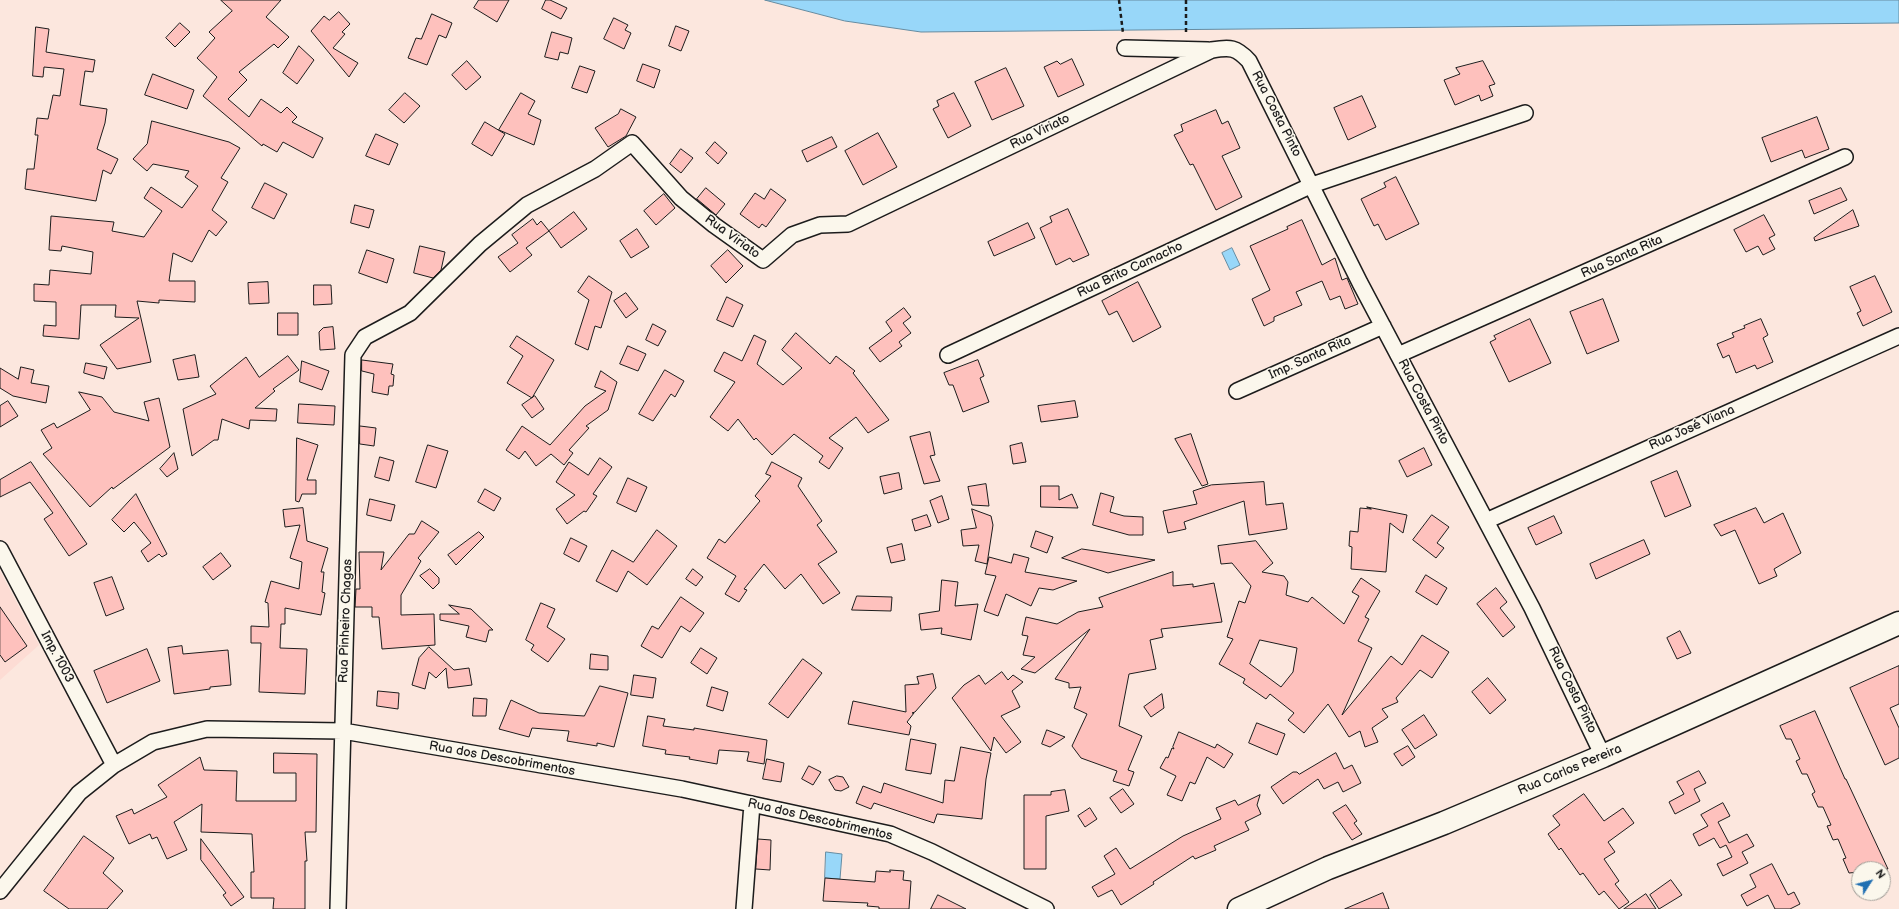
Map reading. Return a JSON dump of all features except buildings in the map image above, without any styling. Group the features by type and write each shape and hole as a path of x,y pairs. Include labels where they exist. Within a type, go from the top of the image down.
{"street":[{"name":"Rua Viriato","path":"364,337 410,313 480,244 527,205 595,169 632,143 681,198 714,225 764,260 792,235 820,225 848,224 1212,50 1226,47 1240,51"},
{"path":"1125,48 1212,50"},
{"name":"Rua Costa Pinto","path":"1240,51 1249,61 1398,355 1532,608 1603,756"},
{"name":"Rua Brito Camacho","path":"948,355 1312,185 1526,113"},
{"name":"Rua Santa Rita","path":"1398,355 1845,157"},
{"name":"Imp. Santa Rita","path":"1237,391 1383,326"},
{"name":"Rua José Viana","path":"1486,521 1899,336"},
{"name":"Rua Pinheiro Chagas","path":"338,909 354,355 364,337"},
{"name":"Imp. 1003","path":"0,549 114,765"},
{"name":"Rua Carlos Pereira","path":"1238,909 1328,868 1444,823 1603,756 1899,623"},
{"name":"Rua dos Descobrimentos","path":"0,891 79,793 114,765 153,742 207,730 343,731 682,789 890,834 932,852 1046,909"},
{"path":"744,909 752,804"}],"path":[{"path":"1119,0 1125,48"},
{"path":"1186,0 1186,49"}],"shaded area":[{"path":"0,571 39,645 0,680"}],"water":[{"path":"765,0 1899,0 1899,23 921,32 845,21"},
{"path":"1232,248 1240,265 1230,270 1222,253"},
{"path":"826,852 842,854 840,879 825,878"}]}
